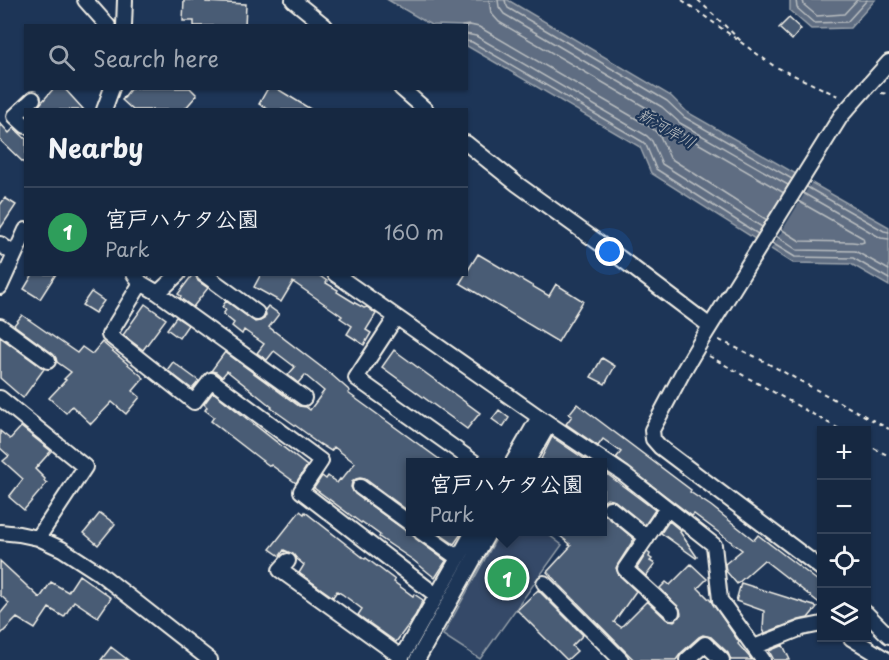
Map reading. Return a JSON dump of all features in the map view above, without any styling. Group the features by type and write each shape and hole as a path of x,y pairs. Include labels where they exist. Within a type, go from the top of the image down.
{"street":[{"path":"85,0 106,24"},
{"path":"124,24 125,0"},
{"path":"293,0 323,24"},
{"path":"817,565 660,447 652,439 652,430 698,347 712,328 841,116 889,62"},
{"path":"107,108 112,90"},
{"path":"403,90 424,108"},
{"path":"24,124 15,116 33,99"},
{"path":"468,145 517,184 712,328"},
{"path":"0,287 24,234"},
{"path":"0,244 14,254"},
{"path":"158,293 176,276"},
{"path":"207,276 257,313"},
{"path":"338,276 600,458"},
{"path":"304,398 137,279 109,335 194,402 211,380 321,461 301,491 436,595"},
{"path":"396,317 356,378 468,458"},
{"path":"0,326 48,361"},
{"path":"0,398 85,467 38,538"},
{"path":"516,458 544,420"},
{"path":"529,458 544,420"},
{"path":"583,458 589,451"},
{"path":"607,463 714,545 720,600 764,660"},
{"path":"360,487 406,520"},
{"path":"610,508 646,538"},
{"path":"667,508 625,570 672,612"},
{"path":"0,532 38,538 62,549 99,573 210,660"},
{"path":"428,536 458,558"},
{"path":"288,561 280,570 342,608 400,659 470,536"},
{"path":"417,660 486,536"},
{"path":"544,583 621,660"},
{"path":"871,617 889,636"},
{"path":"754,647 802,628 817,625"},
{"path":"858,642 887,660"},
{"path":"687,660 705,644 722,660"}],"path":[{"path":"682,0 774,66 849,105"},
{"path":"698,0 747,47"},
{"path":"712,328 754,356 889,429"},
{"path":"698,347 712,358 835,426"},
{"path":"871,446 889,456"}],"shaded area":[{"path":"498,536 550,536 562,545 480,659 443,635"}],"water":[{"name":"新河岸川","path":"388,0 508,0 671,96 687,112 889,227 889,286 851,264 793,263 651,173 640,147 468,47 468,24 429,24"},
{"path":"790,0 875,0 850,28 811,29 790,11"}],"pier":[{"path":"798,171 813,180 769,252 755,242"}],"building":[{"path":"184,0 246,4 245,24 194,24 194,21 183,21"},
{"path":"789,18 801,29 792,40 779,28"},
{"path":"52,90 66,90 82,108 37,108"},
{"path":"129,90 192,90 197,95 186,108 131,108 122,100"},
{"path":"267,90 279,90 309,108 266,108 259,104"},
{"path":"0,123 9,133 14,128 24,137 24,163 0,140"},
{"path":"5,198 16,205 0,229 0,205"},
{"path":"478,254 549,296 556,284 583,301 558,342 460,283 464,276 468,276 468,270"},
{"path":"32,276 55,276 40,299 24,289"},
{"path":"192,276 196,276 198,281 208,288 193,307 178,294"},
{"path":"260,276 320,276 338,290 337,292 376,314 366,330 371,333 364,345 347,334 352,326 340,318 342,316 293,282 281,302 254,287"},
{"path":"91,292 104,301 95,313 82,305"},
{"path":"226,301 255,322 264,319 268,306 279,314 269,327 333,376 350,391 348,393 437,458 406,458 406,509 365,479 356,479 352,482 351,487 355,494 406,531 406,536 414,536 446,561 435,578 314,488 322,476 326,479 328,476 337,483 355,463 334,447 331,451 320,445 227,371 222,377 211,371 225,352 299,406 310,410 324,391 305,375 298,383 288,375 295,367 274,351 267,360 257,353 264,344 244,330 242,334 232,326 234,323 223,314 226,310 222,307"},
{"path":"145,304 166,319 143,350 123,335"},
{"path":"22,315 77,353 82,347 92,354 102,342 144,378 133,391 140,397 126,414 112,402 91,424 72,406 66,413 49,398 71,372 57,362 53,354 14,325"},
{"path":"176,317 188,325 179,338 167,329"},
{"path":"0,337 44,369 23,398 0,378"},
{"path":"394,350 480,413 467,429 382,367"},
{"path":"602,358 615,366 605,384 591,377"},
{"path":"173,362 199,381 192,389 167,370"},
{"path":"213,392 307,466 296,483 260,459 211,421 214,417 205,410 207,407 204,404"},
{"path":"577,404 754,540 758,535 817,580 817,601 764,560 737,584 726,571 725,564 742,550 694,514 692,516 616,458 621,452 603,439 598,446 566,424 572,416 569,414"},
{"path":"499,410 509,418 503,427 492,419"},
{"path":"21,427 51,451 35,469 47,483 24,510 9,497 23,479 3,461 9,456 0,448 0,431 10,439"},
{"path":"552,437 583,458 542,458"},
{"path":"607,474 655,510 645,525 615,501 607,499"},
{"path":"300,511 304,514 305,512 413,596 414,594 423,600 415,616 396,642 358,615 362,609 342,594 337,591 333,597 299,573 304,565 293,554 284,550 280,556 270,549"},
{"path":"100,513 115,524 98,545 84,533"},
{"path":"607,516 634,539 616,568 619,575 636,591 614,622 621,627 647,601 666,619 674,621 678,618 681,614 680,609 660,588 666,582 670,585 691,564 707,579 698,588 711,601 739,642 738,644 752,660 731,660 728,653 711,637 703,635 676,660 634,660 547,572 571,546 560,536 607,536"},
{"path":"669,521 681,531 696,558 661,533"},
{"path":"442,536 460,536 454,544"},
{"path":"647,552 652,559 650,561 655,564 646,576 637,568"},
{"path":"0,561 40,598 51,582 68,592 79,575 111,598 98,617 74,601 64,617 49,608 35,629 17,618 0,635 0,614 9,603 0,595"},
{"path":"741,583 817,607 808,618 765,633 763,630 764,611 736,601"},
{"path":"538,590 583,635 572,646 577,651 567,660 517,610"},
{"path":"783,645 790,660 774,660 769,651"},
{"path":"111,647 128,660 101,660"}],"place":[{"name":"宮戸ハケタ公園","path":"507,578"}]}
